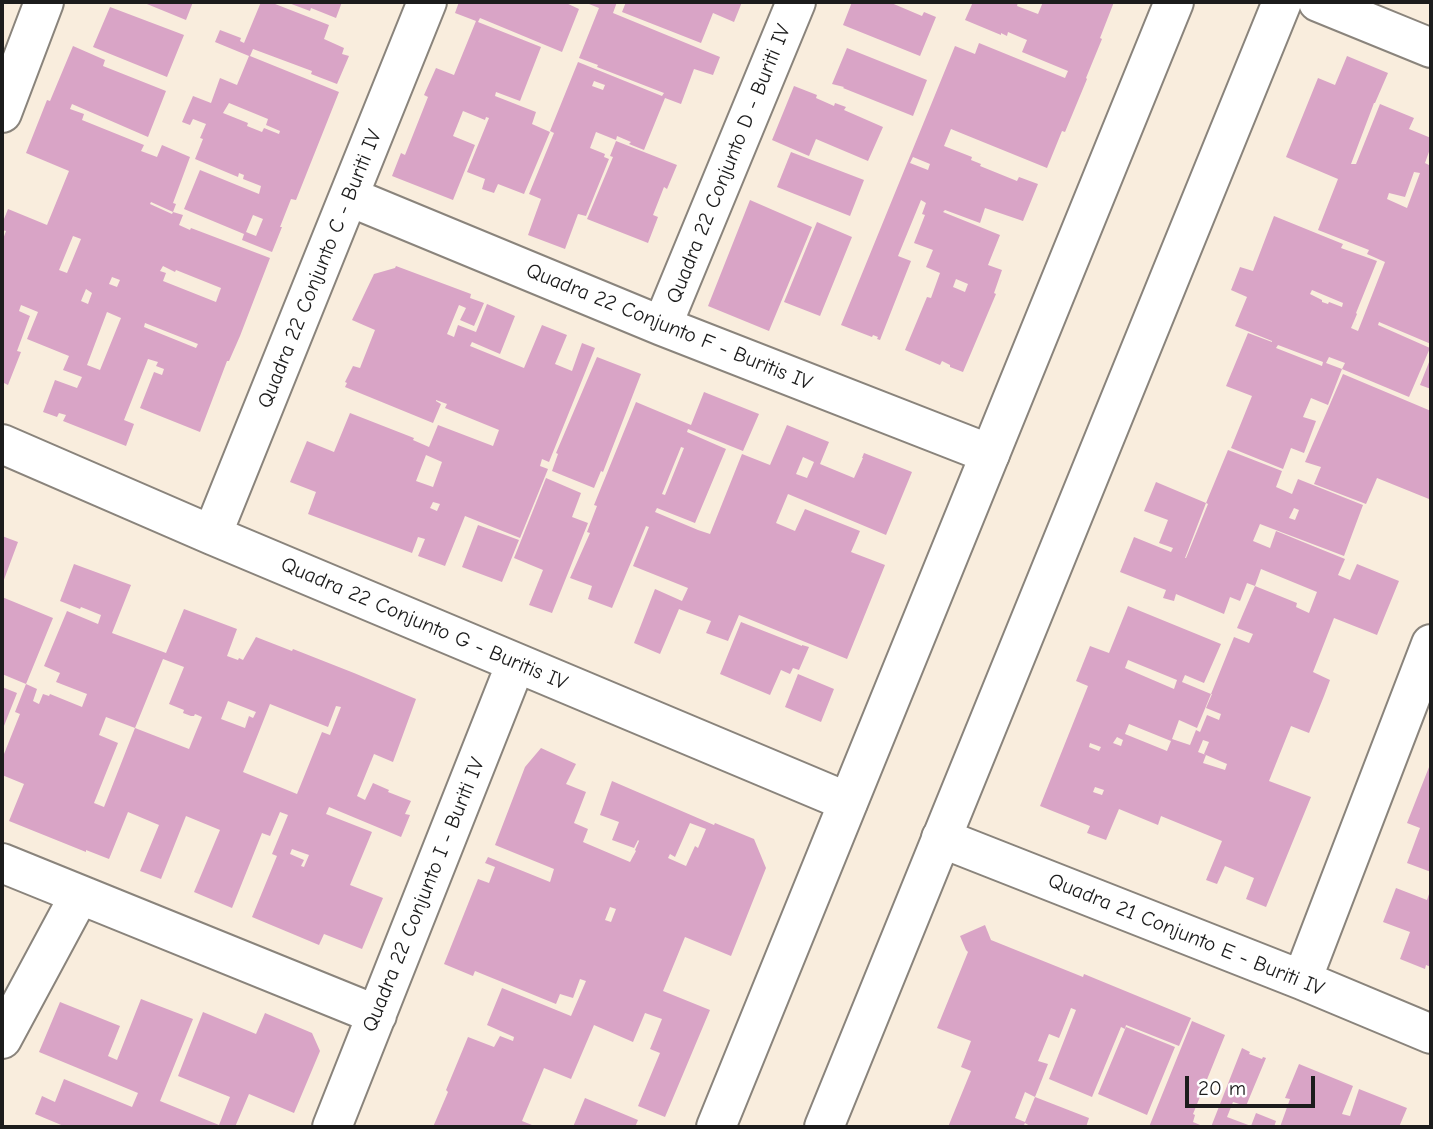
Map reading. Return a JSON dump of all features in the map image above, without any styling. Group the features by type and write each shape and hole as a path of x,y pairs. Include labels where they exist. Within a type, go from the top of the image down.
{"street":[{"path":"2,113 44,2"},
{"name":"Quadra 22 Conjunto C - Buriti IV","path":"212,535 427,2"},
{"name":"Quadra 22 Conjunto D - Buriti IV","path":"662,327 796,2"},
{"path":"716,1127 1174,2"},
{"path":"824,1127 1282,2"},
{"path":"1318,2 1431,48"},
{"name":"Quadra 22 Conjunto F - Buritis IV","path":"350,197 662,327 990,454"},
{"name":"Quadra 22 Conjunto G - Buritis IV","path":"2,444 848,802"},
{"path":"1302,980 1431,644"},
{"name":"Quadra 22 Conjunto I - Buriti IV","path":"332,1127 516,663"},
{"name":"Quadra 21 Conjunto E - Buriti IV","path":"941,838 1302,980 1431,1034"},
{"path":"2,863 377,1015"},
{"path":"2,1039 79,895"}],"building":[{"path":"142,2 193,2 186,20"},
{"path":"261,2 270,2 329,25 324,39 344,48 342,54 349,56 337,84 311,74 312,71 253,49 250,56 339,92 296,200 291,199 272,252 242,240 244,234 184,209 200,170 259,194 261,186 243,179 244,175 239,173 238,177 195,159 206,124 193,119 190,125 182,122 193,96 211,103 220,78 237,85 249,56 215,42 220,30 241,38 240,41 244,43","holes":["229,103 268,119 266,125 280,131 279,134 264,128 262,132 223,113","253,215 263,219 256,236 246,232"]},
{"path":"286,2 342,2 336,18"},
{"path":"459,2 564,2 579,9 562,52 480,18 478,22 541,47 520,101 496,92 495,96 536,112 532,124 550,132 524,194 498,184 494,193 482,189 485,179 467,172 489,118 486,117 485,120 463,111 453,136 475,145 453,200 392,176 401,153 405,155 428,97 424,95 436,68 454,75 476,21 455,13"},
{"path":"584,2 617,2 613,13 720,57 713,75 694,69 681,104 665,98 644,150 617,136 616,140 596,132 590,148 605,154 604,157 609,159 586,216 578,214 565,249 528,235 541,199 529,194 554,133 550,131 578,62 662,96 664,93 579,58 599,8","holes":["594,81 605,85 603,90 592,86"]},
{"path":"626,2 742,2 734,22 713,13 701,43 622,12"},
{"path":"852,2 889,2 922,16 924,12 936,17 920,56 843,25"},
{"path":"973,2 1018,2 1017,6 1038,14 1043,2 1114,2 1087,79 1047,168 951,129 944,146 972,157 971,160 981,164 980,166 1017,181 1019,177 1038,184 1023,221 985,208 980,223 945,210 943,212 1000,235 988,265 1002,270 994,293 996,294 963,372 942,361 940,365 905,350 927,297 931,298 940,273 926,267 933,250 914,243 925,215 922,214 926,203 921,200 898,256 911,261 880,340 873,335 872,337 841,325 955,46 975,54 979,43 1065,78 1068,71 1022,52 1027,40 1008,32 1007,36 1001,35 965,20","holes":["913,157 930,164 928,170 910,163","956,279 968,284 965,292 953,287"]},
{"path":"110,7 184,35 167,77 93,47"},
{"path":"73,46 105,60 103,66 166,91 148,137 72,104 70,109 84,114 82,120 144,145 141,151 157,157 162,145 190,157 173,203 176,204 173,212 183,215 179,225 270,258 200,432 140,408 154,372 162,375 164,369 156,366 158,362 148,359 124,420 134,424 126,446 63,421 66,415 59,413 57,417 43,412 55,380 77,388 82,377 63,370 69,356 27,339 38,312 21,305 19,311 30,316 17,351 21,352 8,385 2,382 2,242 6,231 2,230 2,224 8,209 47,225 69,171 26,153 47,100 50,101","holes":["151,202 173,212 172,214 150,204","73,236 81,239 67,273 59,270","163,266 221,288 216,302 163,281 166,273 160,271","112,277 120,280 117,287 109,284","86,289 92,293 88,304 81,301","107,312 121,318 100,370 87,365","145,323 198,344 196,348 144,327"]},
{"path":"847,48 927,80 913,116 832,84"},
{"path":"1347,56 1388,73 1351,164 1356,164 1380,104 1414,118 1409,129 1431,138 1425,163 1431,166 1431,344 1379,322 1378,325 1430,348 1409,397 1342,369 1328,405 1311,398 1303,417 1316,421 1304,453 1291,448 1283,469 1231,448 1252,396 1226,386 1248,333 1272,341 1235,326 1247,297 1231,290 1240,267 1253,271 1274,216 1343,244 1341,248 1377,261 1351,328 1358,331 1385,262 1367,254 1369,250 1318,230 1338,179 1286,157 1318,78 1335,85","holes":["1414,172 1420,173 1407,208 1387,199 1389,193 1405,197","1312,290 1343,303 1342,307 1322,302 1310,294","1278,345 1323,362 1322,366 1276,348","1329,357 1345,363 1342,369 1326,363"]},
{"path":"794,86 817,95 816,98 834,106 835,103 846,107 844,110 883,127 868,161 816,139 809,156 772,140"},
{"path":"616,141 677,165 667,189 664,187 653,215 658,217 648,243 587,219 613,157 610,156"},
{"path":"791,152 864,180 850,216 777,187"},
{"path":"750,200 812,227 769,331 708,306"},
{"path":"817,222 852,237 820,316 784,302"},
{"path":"396,266 471,294 470,298 484,303 474,326 460,320 466,308 459,305 447,334 454,337 458,325 476,332 487,304 515,316 500,354 472,342 470,346 524,368 542,325 567,335 555,364 572,371 582,343 595,348 549,462 542,459 540,466 548,469 520,538 465,516 445,566 418,556 425,539 418,537 412,553 308,514 316,492 290,482 307,441 334,452 350,413 414,438 413,440 429,447 438,425 493,446 499,430 445,408 447,404 436,400 441,404 433,423 345,387 353,366 360,368 375,330 352,320 374,274","holes":["426,455 442,462 433,487 416,481","433,502 440,504 437,511 430,508"]},
{"path":"597,357 641,374 603,472 601,471 594,488 552,471 558,454 556,453"},
{"path":"1431,357 1431,389 1420,385"},
{"path":"1343,374 1431,411 1429,499 1377,478 1366,504 1314,484 1321,467 1305,462"},
{"path":"704,392 759,414 743,451 688,429 687,432 726,449 695,523 657,508 655,512 710,534 742,454 770,465 787,425 829,442 820,464 854,478 864,453 912,472 886,535 788,494 776,523 795,531 805,509 860,531 851,552 885,565 847,659 739,615 728,641 706,633 711,621 679,609 660,654 634,643 655,589 682,601 688,588 633,566 649,527 646,526 612,608 588,599 592,586 570,578 590,533 587,532 597,506 594,505 636,402 691,425","holes":["681,447 684,448 665,495 662,494","803,457 814,462 807,478 796,474"]},
{"path":"1228,450 1282,471 1276,487 1292,494 1298,479 1363,505 1344,556 1260,524 1253,541 1270,548 1276,531 1345,559 1338,575 1350,580 1357,564 1399,581 1377,635 1334,618 1313,672 1330,680 1324,696 1309,733 1291,726 1269,781 1311,797 1266,907 1246,899 1254,878 1225,866 1217,884 1206,880 1222,841 1161,816 1158,825 1119,809 1106,840 1087,833 1090,826 1040,806 1088,686 1076,681 1090,646 1109,653 1128,606 1221,644 1204,683 1185,675 1182,682 1211,694 1234,637 1249,643 1253,634 1237,628 1255,586 1247,583 1240,601 1230,597 1224,614 1176,594 1174,601 1163,598 1166,590 1120,572 1134,537 1171,552 1173,548 1159,543 1168,520 1144,511 1156,482 1206,503","holes":["1206,503 1208,504 1186,558 1185,558","1294,508 1299,510 1295,520 1289,518","1261,569 1317,592 1309,613 1296,607 1297,603 1255,586","1128,660 1177,680 1174,689 1125,668","1212,694 1206,708 1221,714 1219,720 1207,715 1200,732 1196,730 1190,745 1172,739 1179,720 1197,728","1129,724 1171,741 1167,751 1125,734","1117,737 1123,740 1121,746 1113,743","1203,740 1209,742 1204,754 1206,755 1198,752","1090,743 1101,747 1099,751 1089,747","1206,755 1227,764 1225,770 1203,763","1095,787 1104,790 1102,795 1093,792"]},
{"path":"546,478 581,493 572,517 588,523 552,613 529,605 543,570 514,558"},
{"path":"478,525 519,540 502,582 462,567"},
{"path":"2,536 18,542 2,585"},
{"path":"74,564 131,585 112,633 166,653 184,609 237,629 227,656 243,660 256,637 292,651 293,649 416,699 393,762 374,754 357,796 365,800 373,783 411,801 405,814 410,815 401,837 329,807 326,814 372,832 350,885 383,898 362,949 324,934 319,945 252,917 277,856 272,854 288,815 280,812 270,836 262,833 232,908 194,892 220,830 186,816 161,879 140,871 159,825 128,812 109,859 9,821 24,784 2,775 2,759 20,714 15,712 26,684 37,689 33,701 39,704 43,694 50,694 82,707 87,694 56,682 60,673 44,666 67,611 98,624 101,615 60,601","holes":["163,659 184,667 169,704 184,710 183,713 202,717 189,749 135,728","228,701 256,712 253,718 249,716 245,728 221,719","270,704 328,727 336,706 341,707 330,735 322,732 297,794 243,772","106,717 135,728 104,807 94,803 118,743 99,735","292,849 309,855 304,867 301,866 304,860 290,854"]},
{"path":"2,597 53,618 26,684 2,674"},
{"path":"741,622 809,647 799,670 793,668 790,674 781,670 770,695 720,674"},
{"path":"798,674 834,689 821,722 785,707"},
{"path":"2,687 17,693 2,731"},
{"path":"541,748 576,764 566,784 586,792 574,823 588,829 583,842 630,862 639,841 634,848 612,840 619,822 600,815 612,781 714,825 715,823 754,839 766,868 731,956 685,937 663,991 710,1010 665,1117 638,1106 660,1053 650,1049 662,1019 645,1013 633,1042 594,1025 571,1079 544,1068 522,1121 537,1127 433,1127 468,1037 494,1047 500,1036 513,1041 514,1037 487,1025 502,988 571,1016 586,981 580,979 573,998 560,994 556,1004 475,971 473,976 444,964 478,879 489,883 495,867 485,863 488,857 550,882 554,869 495,845 525,767","holes":["690,823 706,829 686,866 668,858 670,854 675,857","610,907 616,909 611,922 605,920"]},
{"path":"1431,762 1431,872 1407,863 1420,828 1407,823"},
{"path":"1396,888 1427,900 1431,888 1431,967 1426,965 1425,969 1400,959 1410,932 1383,922"},
{"path":"985,925 991,940 1083,977 1084,974 1191,1018 1179,1046 1126,1025 1125,1029 1121,1027 1092,1097 1049,1079 1076,1010 1071,1008 1059,1038 1049,1034 1038,1061 1048,1064 1035,1097 1089,1118 1086,1127 1029,1127 1025,1123 1023,1127 948,1127 971,1071 961,1067 971,1041 937,1028 968,952 960,936","holes":["1025,1092 1035,1097 1025,1122 1015,1118"]},
{"path":"141,999 193,1019 160,1101 219,1125 230,1097 178,1076 203,1012 256,1034 265,1013 312,1033 320,1051 294,1113 249,1094 235,1127 66,1127 35,1114 42,1096 55,1102 64,1079 132,1107 138,1093 39,1052 60,1002 120,1026 108,1056 117,1060"},
{"path":"1192,1021 1225,1035 1193,1114 1193,1122 1205,1127 1149,1127"},
{"path":"1126,1027 1175,1047 1147,1115 1098,1094"},
{"path":"1242,1048 1250,1052 1249,1054 1266,1058 1246,1106 1233,1102 1227,1117 1251,1126 1256,1113 1276,1121 1274,1127 1211,1127"},
{"path":"1299,1064 1353,1086 1342,1114 1350,1116 1359,1089 1407,1108 1399,1127 1280,1127 1290,1099 1285,1098"},
{"path":"585,1098 638,1120 635,1127 573,1127"}]}
